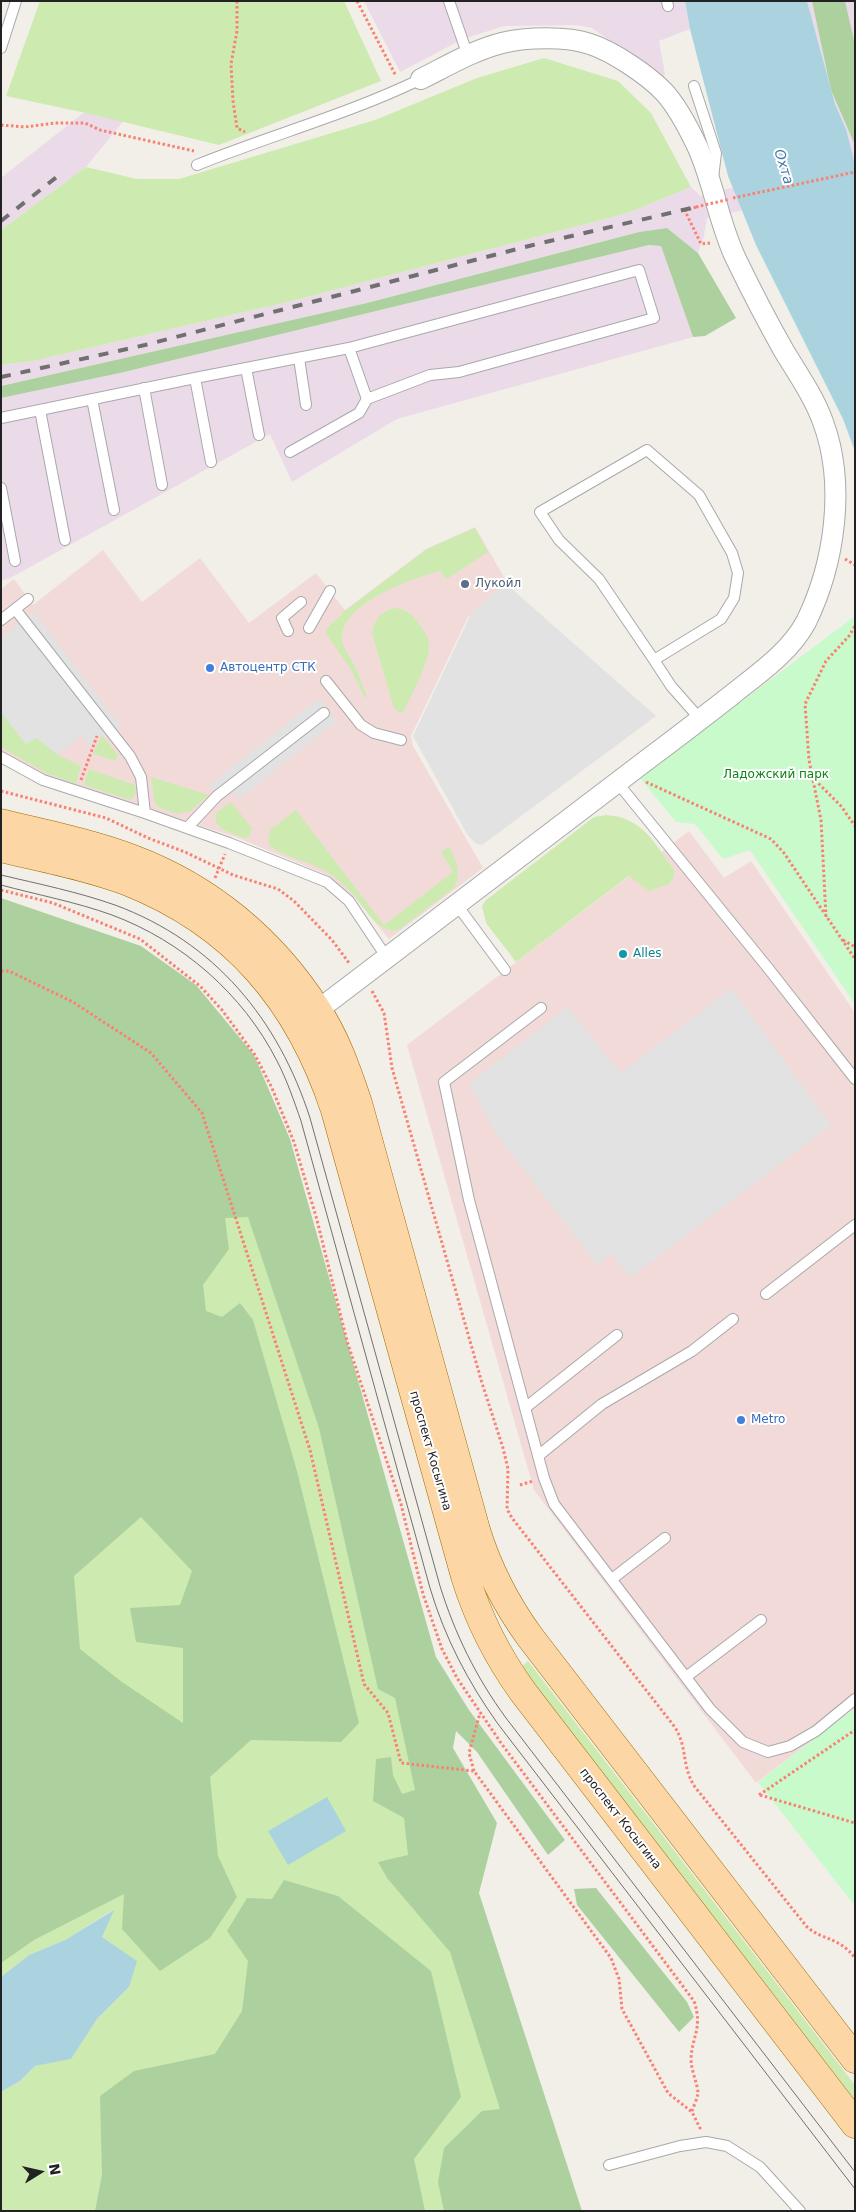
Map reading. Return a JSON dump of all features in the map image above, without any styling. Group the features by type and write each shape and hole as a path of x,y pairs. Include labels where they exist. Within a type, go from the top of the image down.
{"main road":[{"name":"проспект Косыгина","path":"1,823 133,859 168,874 201,893 233,915 261,940 288,968 318,1010 346,1067 358,1103 478,1536 495,1580 514,1615 530,1637 855,2059"},
{"name":"проспект Косыгина","path":"1,848 124,881 157,895 189,913 218,933 245,957 291,1012 320,1068 335,1110 465,1576 485,1630 506,1668 523,1692 855,2124"}],"street":[{"path":"318,1010 766,668 789,646 804,625 824,572 836,515 830,449 824,424 817,407 777,338 736,260 698,148 675,106 662,90 618,59 592,44 569,40 503,43 468,56 421,78"}],"lane":[{"path":"1,48 16,1"},
{"path":"449,1 468,56"},
{"path":"197,165 402,88 421,78"},
{"path":"694,86 716,153 712,188"},
{"path":"1,418 349,348 639,270 654,318 459,372 430,375 366,399 359,413 290,452"},
{"path":"349,348 366,399"},
{"path":"299,358 306,405"},
{"path":"246,368 259,435"},
{"path":"195,378 211,462"},
{"path":"144,388 162,485"},
{"path":"92,399 114,510"},
{"path":"40,410 65,540"},
{"path":"654,660 721,619 734,598 738,573 732,553 699,495 647,450 540,512 559,540 599,579 671,686 700,719"},
{"path":"1,488 15,561"},
{"path":"309,628 330,591"},
{"path":"1,620 28,599"},
{"path":"288,631 282,618 301,602"},
{"path":"16,609 130,756 141,777 146,813"},
{"path":"326,681 361,725 374,734 401,740"},
{"path":"188,828 217,796 324,712"},
{"path":"1,757 43,780 188,828 327,882 349,901 387,958"},
{"path":"622,778 855,1079"},
{"path":"456,905 505,970"},
{"path":"541,1008 444,1082 469,1200 538,1456 554,1504 710,1709 743,1742 768,1752 790,1746 816,1731 855,1699"},
{"path":"766,1294 855,1225"},
{"path":"538,1456 602,1404 692,1351 733,1319"},
{"path":"525,1408 617,1335"},
{"path":"612,1579 664,1538"},
{"path":"686,1677 761,1620"},
{"path":"609,2164 680,2146 706,2142 726,2146 760,2167 800,2211"}],"path":[{"path":"237,1 237,31 231,64 235,117 237,128 260,140"},
{"path":"358,1 402,88"},
{"path":"1,125 25,127 54,123 85,123 100,130 219,156"},
{"path":"705,243 701,244 685,211 855,172"},
{"path":"826,917 821,820 809,760 805,704 826,661 849,636 855,626"},
{"path":"70,816 104,721"},
{"path":"622,778 772,839 784,853 855,959"},
{"path":"814,780 841,806 855,826"},
{"path":"215,878 229,843"},
{"path":"1,890 54,903 140,939 194,981 222,1010 262,1067 294,1142 317,1220 347,1341 401,1504 432,1624 457,1678 480,1713 584,1856 694,2001 697,2010 698,2033 692,2056 692,2071 698,2093 692,2112"},
{"path":"841,939 855,947"},
{"path":"1,971 9,971 73,1002 151,1053 202,1113 310,1450 364,1684 388,1713 401,1763 474,1771"},
{"path":"372,991 384,1013 392,1068 482,1383 503,1448 508,1469 507,1509 512,1518 674,1726 682,1741 687,1774 695,1787 803,1923 814,1933 840,1943 855,1958"},
{"path":"480,1713 469,1753 474,1771 611,1958 619,1979 622,2009 668,2093 692,2112 706,2142"},
{"path":"855,1730 759,1795 855,1823"}],"shaded area":[{"path":"364,1 685,1 690,29 659,41 665,74 662,78 592,28 576,25 504,26 463,39 400,72"},
{"path":"807,1 855,1 855,186 707,218 704,236 698,253 667,228 639,232 367,303 1,386 1,365 33,361 292,301 628,213 691,187 701,196 847,157 846,129 835,104"},
{"path":"116,87 138,103 86,167 1,230 1,178"},
{"path":"649,245 661,246 693,337 397,419 292,482 270,434 12,577 1,581 1,398 120,373"},
{"path":"475,527 508,584 468,617 411,736 413,746 483,868 389,939 355,898 325,874 236,837 44,776 1,751 1,589 14,579 33,605 103,550 142,602 200,558 249,623 316,573 345,610 426,549"},
{"path":"505,583 656,716 482,845 475,843 467,834 413,736 471,614"},
{"path":"34,612 121,726 106,738 102,734 89,745 81,736 58,755 36,738 26,744 1,712 1,638"},
{"path":"320,698 337,721 239,799 232,790 219,799 209,785"},
{"path":"689,831 724,878 751,861 855,1013 855,1708 756,1783 534,1490 407,1045"},
{"path":"731,988 831,1125 630,1278 611,1253 598,1266 495,1132 469,1084 567,1007 621,1073"}],"green space":[{"path":"40,1 344,1 381,81 219,145 6,96"},
{"path":"812,1 845,1 855,45 855,145 831,90"},
{"path":"544,58 618,81 651,113 691,187 628,213 292,301 33,361 1,365 1,230 86,167 137,179 179,179 375,120 477,78"},
{"path":"667,228 698,253 736,318 705,336 693,337 661,246 649,245 120,373 1,398 1,386 367,303 639,232"},
{"path":"475,528 488,552 447,579 440,571 396,586 364,604 352,615 344,628 342,641 361,681 367,697 365,698 350,668 326,634 327,628 345,611 427,549"},
{"path":"394,608 405,611 414,617 426,634 429,645 426,661 419,679 404,711 400,713 394,708 372,634 378,617"},
{"name":"Ладожский парк","path":"855,616 855,1004 750,850 723,859 695,824 676,822 640,778"},
{"path":"1,712 26,744 36,737 58,755 81,766 76,784 46,773 1,747"},
{"path":"102,735 118,755 115,761 93,754"},
{"path":"89,769 135,785 136,794 130,800 84,785"},
{"path":"151,777 209,795 190,811 177,814 160,808 155,803"},
{"path":"231,802 252,828 249,837 245,838 224,830 217,823 216,813"},
{"path":"296,810 384,925 453,872 441,852 449,847 457,866 458,876 455,887 400,929 392,930 385,928 372,918 356,897 334,876 271,847 268,841 270,830"},
{"path":"606,815 619,817 639,826 653,841 674,870 674,877 669,884 649,891 629,876 516,962 486,923 482,906 486,900 594,817"},
{"path":"1,898 141,946 196,985 254,1055 290,1139 436,1657 469,1710 565,1840 548,1855 477,1752 456,1731 453,1748 497,1823 479,1893 582,2211 444,2211 438,2182 444,2148 482,2111 500,2109 450,1952 387,1878 378,1862 408,1855 404,1818 373,1801 376,1759 391,1757 393,1775 402,1794 415,1790 395,1698 378,1689 319,1428 248,1217 225,1218 229,1249 203,1285 206,1311 222,1317 240,1303 253,1320 297,1471 359,1723 341,1742 251,1740 210,1777 218,1856 237,1897 210,1938 160,1971 122,1929 124,1894 34,1940 1,1963","holes":["141,1517 192,1571 180,1605 130,1608 136,1642 183,1648 183,1723 122,1682 80,1649 74,1576"]},
{"path":"1,910 194,991 566,2211 1,2211 1,2092 20,2081 35,2066 71,2058 97,2019 129,1987 101,1937 113,1910 65,1940 29,1955 1,1977"},
{"path":"528,1661 855,2085 855,2100 521,1667"},
{"path":"855,1708 855,1906 758,1782"},
{"path":"284,1880 338,1896 431,1971 461,2097 414,2159 425,2211 95,2211 102,2175 100,2096 134,2071 215,2054 242,2011 248,1961 227,1931 247,1898 272,1899"},
{"path":"596,1888 687,2002 694,2017 679,2032 577,1905 574,1889"}],"water":[{"name":"Охта","path":"685,1 807,1 835,104 846,129 855,165 855,451 843,419 756,245 728,176 690,29"},
{"path":"327,1797 346,1831 288,1865 268,1831"},
{"path":"114,1910 102,1937 137,1961 129,1987 97,2019 71,2059 35,2066 20,2081 1,2092 1,1977 29,1955 65,1940"}],"tram line":[{"path":"1,875 101,900 151,921 183,940 212,963 238,988 261,1017 280,1048 297,1082 310,1118 440,1586 452,1621 467,1655 485,1687 506,1718 855,2172"},
{"path":"1,885 98,910 138,926 163,939 186,955 228,992 263,1037 284,1076 301,1121 430,1588 458,1659 498,1724 855,2189"}],"railway":[{"path":"1,221 63,172"},
{"path":"1,377 145,345 533,245 696,207"}],"place":[{"name":"Лукойл","path":"465,584"},
{"name":"Автоцентр СТК","path":"210,668"},
{"name":"Alles","path":"623,954"},
{"name":"Metro","path":"741,1420"}]}
